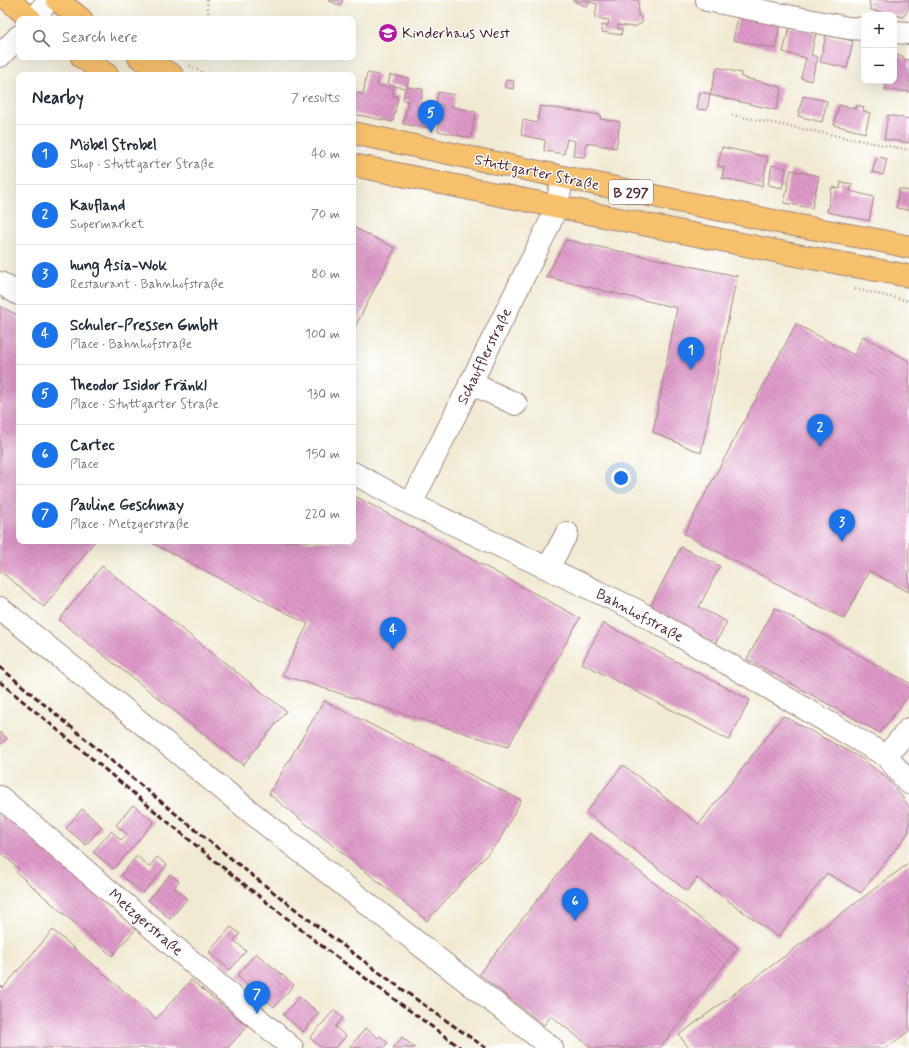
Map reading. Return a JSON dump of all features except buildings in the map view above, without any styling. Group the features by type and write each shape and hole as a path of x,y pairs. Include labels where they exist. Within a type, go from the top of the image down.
{"main road":[{"path":"9,0 27,16"},
{"path":"57,0 77,16"},
{"path":"86,60 103,72"},
{"path":"144,60 166,72"},
{"name":"Stuttgarter Straße","path":"356,134 776,222 909,247"},
{"name":"Stuttgarter Straße","path":"356,166 556,207 909,276"}],"street":[{"path":"36,16 49,0"},
{"path":"707,0 848,28 861,29"},
{"path":"897,32 909,33"},
{"path":"0,56 16,39"},
{"name":"Schaufflerstraße","path":"411,504 549,225 556,207 563,178"},
{"path":"0,284 16,292"},
{"path":"470,383 516,404"},
{"name":"Bahnhofstraße","path":"356,475 411,504 634,609 886,756 909,783"},
{"path":"548,568 567,533"},
{"path":"0,608 268,826 552,1048"},
{"path":"886,756 909,729"},
{"name":"Metzgerstraße","path":"0,796 292,1048"}],"path":[{"path":"207,0 209,16"},
{"path":"732,115 909,150"}],"railway":[{"path":"0,667 118,766 298,912 422,1004 486,1048"},
{"path":"0,682 216,862 327,950 461,1048"}],"place":[{"name":"Kinderhaus West","path":"388,33"},
{"name":"Theodor Isidor Fränkl","path":"431,133"},
{"name":"Möbel Strobel","path":"691,370"},
{"name":"Kaufland","path":"820,447"},
{"name":"hung Asia-Wok","path":"842,542"},
{"name":"Schuler-Pressen GmbH","path":"393,650"},
{"name":"Cartec","path":"575,921"},
{"name":"Pauline Geschmay","path":"257,1014"}]}
